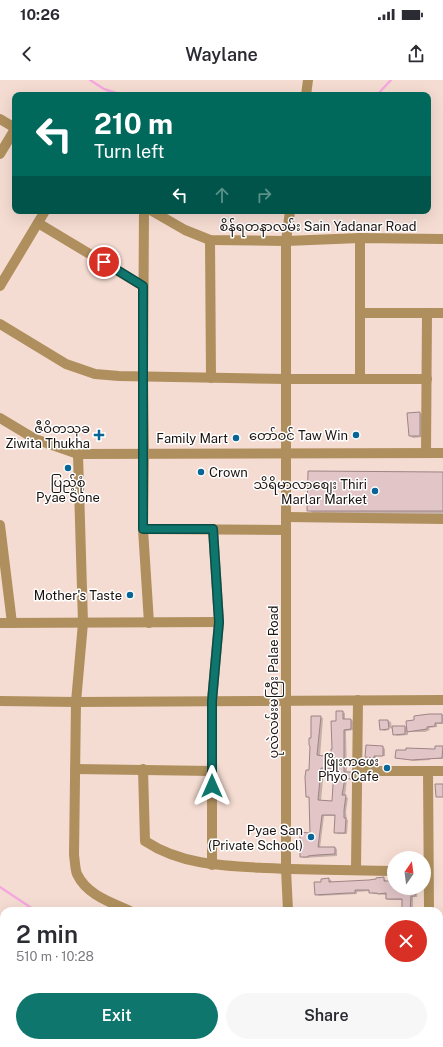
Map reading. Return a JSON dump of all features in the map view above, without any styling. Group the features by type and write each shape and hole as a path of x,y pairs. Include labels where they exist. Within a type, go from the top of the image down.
{"street":[{"path":"306,92 308,80"},
{"path":"0,119 12,127"},
{"path":"0,154 12,134"},
{"path":"0,286 43,214"},
{"path":"144,214 143,529 149,623"},
{"name":"စိန်ရတနာလမ်း Sain Yadanar Road","path":"157,214 185,230 210,240 286,241 360,238 443,239"},
{"name":"ပုလဲလမ်းမကြီး Palae Road","path":"288,907 286,869 286,241 290,214"},
{"path":"38,223 143,286"},
{"path":"360,238 360,379"},
{"path":"210,240 211,378"},
{"path":"360,313 443,313"},
{"path":"426,453 427,313"},
{"path":"0,324 66,364 95,374 143,377 427,379"},
{"path":"0,418 35,439 78,454 443,453"},
{"path":"78,454 83,623 76,702 74,855 76,872 88,888 101,898 121,907"},
{"path":"286,517 443,519"},
{"path":"0,525 12,623"},
{"path":"143,529 286,530"},
{"path":"212,865 212,701 219,622 213,529"},
{"path":"0,623 219,622"},
{"path":"0,700 76,702 443,700"},
{"path":"356,870 358,700"},
{"path":"75,769 212,771"},
{"path":"143,769 145,841 158,850 180,858 212,865 286,869 387,871"},
{"path":"358,771 443,771"},
{"path":"426,851 428,771"},
{"path":"428,895 429,907"}],"building":[{"path":"420,412 420,436 409,436 407,413"},
{"name":"သိရိမာလာစျေး Thiri Marlar Market","path":"308,471 443,472 443,511 307,511"},
{"path":"336,711 343,711 343,719 351,719 351,729 344,730 344,772 351,772 351,779 345,778 342,795 346,795 344,810 344,818 346,818 345,833 334,833 335,815 322,815 318,847 335,847 335,854 300,857 300,832 310,833 309,797 306,797 305,777 306,770 309,770 311,716 321,716 317,755 331,757 331,721 336,721","holes":["321,768 334,769 332,801 318,800"]},
{"path":"442,714 442,723 435,723 435,726 427,727 427,729 407,732 406,721 414,720 414,716"},
{"path":"379,720 388,720 389,729 380,730"},
{"path":"392,726 405,726 405,734 393,735"},
{"path":"366,745 383,746 383,756 374,756 374,758 365,757"},
{"path":"435,746 443,746 442,758 411,760 395,758 396,750 406,750 406,748 435,749"},
{"path":"435,784 443,784 443,797 436,797"},
{"path":"384,877 384,881 387,881 387,895 415,895 411,896 410,907 402,907 402,899 386,899 386,893 369,893 369,890 355,890 355,893 315,895 314,882 321,882 321,879 329,878 329,882 376,879"}],"waterway":[{"path":"90,80 104,89 113,92"},
{"path":"380,92 391,80"},
{"path":"0,887 30,907"}],"place":[{"name":"ဇီဝိတသုခ Ziwita Thukha","path":"99,435"},
{"name":"တော်ဝင် Taw Win","path":"356,435"},
{"name":"Family Mart","path":"236,438"},
{"name":"ပြည့်စုံ Pyae Sone","path":"68,468"},
{"name":"Crown","path":"201,472"},
{"name":"သိရိမာလာစျေး Thiri Marlar Market","path":"375,491"},
{"name":"Mother's Taste","path":"130,595"},
{"name":"ဖြိုးကဖေး Phyo Cafe","path":"387,768"},
{"name":"Pyae San (Private School)","path":"311,837"}],"route":[{"path":"104,262 143,286 143,529 213,529 219,622 212,701 212,786"}]}
